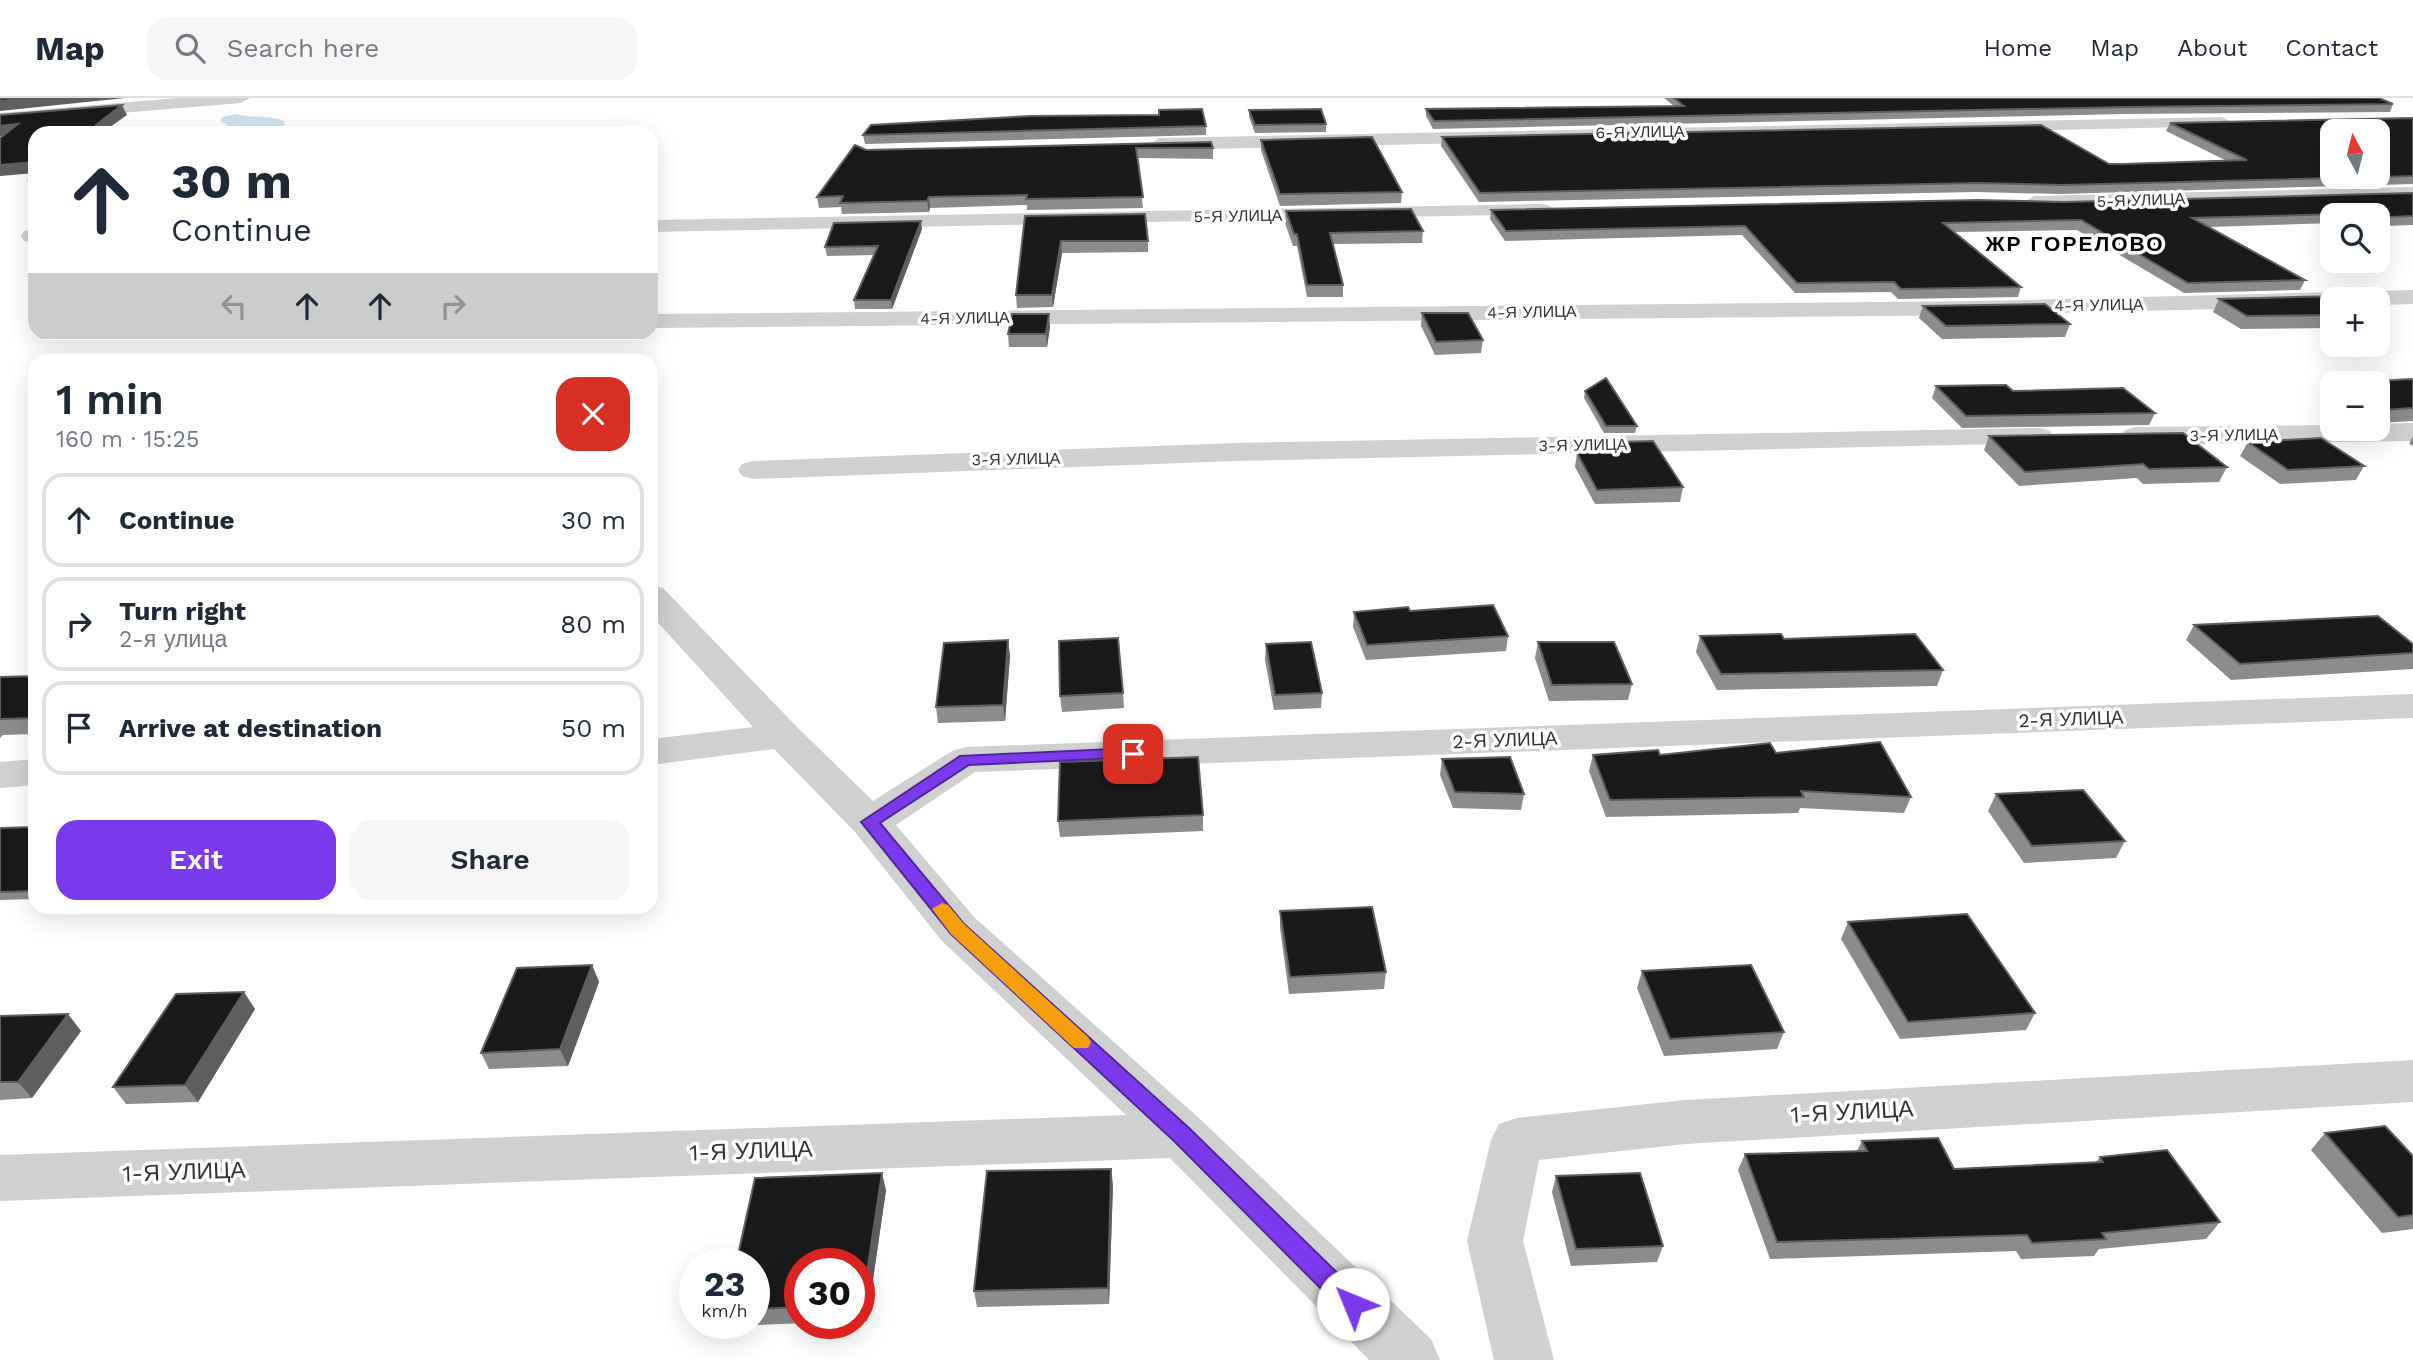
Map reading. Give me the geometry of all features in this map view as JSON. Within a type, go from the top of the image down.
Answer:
[{"type":"street","points":[[0,118],[241,98]]},
{"type":"street","name":"6-Я УЛИЦА","points":[[1143,145],[1721,130],[2246,122]]},
{"type":"street","name":"5-Я УЛИЦА","points":[[2012,202],[2413,193]]},
{"type":"street","name":"5-Я УЛИЦА","points":[[658,226],[1558,210]]},
{"type":"street","name":"4-Я УЛИЦА","points":[[658,321],[1982,308],[2413,297]]},
{"type":"street","name":"3-Я УЛИЦА","points":[[2110,436],[2413,432]]},
{"type":"street","name":"3-Я УЛИЦА","points":[[752,470],[931,461],[1640,443],[2068,437]]},
{"type":"street","points":[[658,602],[783,736],[870,822],[958,929],[1181,1135],[1410,1360]]},
{"type":"street","name":"2-Я УЛИЦА","points":[[870,822],[966,760],[2413,706]]},
{"type":"street","points":[[658,751],[783,736]]},
{"type":"street","points":[[0,775],[28,773]]},
{"type":"street","name":"1-Я УЛИЦА","points":[[1524,1360],[1495,1241],[1517,1140],[1685,1122],[2413,1081]]},
{"type":"street","name":"1-Я УЛИЦА","points":[[0,1178],[1181,1135]]},
{"type":"water","points":[[236,114],[272,118],[284,121],[284,126],[224,126],[228,125],[221,122],[222,117]]},
{"type":"building","points":[[0,98],[29,98],[0,101]]},
{"type":"building","points":[[1674,98],[2379,98],[2393,104],[1434,121],[1426,109],[1684,106]]},
{"type":"building","points":[[122,105],[96,126],[28,126],[28,163],[0,165],[0,138],[18,124],[0,126],[0,115]]},
{"type":"building","points":[[1202,109],[1206,126],[863,135],[871,125],[1030,116],[1159,115],[1159,110]]},
{"type":"building","points":[[1321,109],[1326,124],[1255,125],[1249,110]]},
{"type":"building","points":[[2413,118],[2413,176],[2390,177],[2390,119],[2364,119]]},
{"type":"building","points":[[2320,120],[2320,178],[2063,185],[1978,183],[1480,193],[1442,137],[2041,125],[2109,164],[2247,160],[2170,123]]},
{"type":"building","points":[[1372,137],[1402,192],[1280,194],[1261,140]]},
{"type":"building","points":[[1211,142],[1213,148],[1136,148],[1143,197],[1026,199],[1027,195],[929,197],[927,201],[840,203],[843,196],[817,197],[855,145],[866,150]]},
{"type":"building","points":[[2413,193],[2413,216],[2390,217],[2390,203],[2320,203],[2320,215],[2192,218],[2305,280],[2188,283],[2081,220],[1943,223],[2021,287],[1901,289],[1894,282],[1797,283],[1745,226],[1506,231],[1491,210],[1978,200],[2064,202]]},
{"type":"building","points":[[1411,209],[1423,231],[1330,233],[1343,285],[1307,285],[1297,234],[1294,234],[1286,211]]},
{"type":"building","points":[[1145,214],[1148,241],[1061,241],[1052,295],[1016,295],[1025,216]]},
{"type":"building","points":[[921,221],[891,300],[854,300],[878,246],[825,247],[834,223]]},
{"type":"building","points":[[2320,296],[2320,315],[2247,316],[2219,299]]},
{"type":"building","points":[[2045,304],[2070,324],[1946,326],[1923,306]]},
{"type":"building","points":[[1422,313],[1468,313],[1483,340],[1436,342]]},
{"type":"building","points":[[1012,314],[1049,314],[1046,334],[1008,334]]},
{"type":"building","points":[[1606,378],[1637,426],[1606,426],[1585,391]]},
{"type":"building","points":[[2413,379],[2413,408],[2390,410],[2390,380]]},
{"type":"building","points":[[2006,385],[2013,391],[2123,388],[2155,413],[1966,416],[1936,386]]},
{"type":"building","points":[[2183,433],[2227,467],[2149,469],[2143,464],[2025,472],[1989,436]]},
{"type":"building","points":[[2320,438],[2320,441],[2326,441],[2364,466],[2288,470],[2248,442]]},
{"type":"building","points":[[1653,441],[1683,487],[1597,490],[1577,453],[1626,452],[1621,442]]},
{"type":"building","points":[[1493,605],[1508,636],[1367,645],[1354,612],[1408,607],[1410,611]]},
{"type":"building","points":[[2378,616],[2413,644],[2413,653],[2240,664],[2194,625]]},
{"type":"building","points":[[1781,634],[1784,639],[1915,634],[1943,670],[1721,674],[1700,636]]},
{"type":"building","points":[[1118,638],[1123,693],[1060,696],[1059,641]]},
{"type":"building","points":[[1008,640],[1003,705],[936,707],[944,643]]},
{"type":"building","points":[[1311,642],[1322,693],[1275,695],[1266,644]]},
{"type":"building","points":[[1538,642],[1614,642],[1632,684],[1552,685]]},
{"type":"building","points":[[28,676],[28,718],[0,719],[0,677]]},
{"type":"building","points":[[1880,742],[1911,797],[1801,791],[1804,797],[1610,800],[1593,755],[1658,750],[1660,755],[1770,743],[1776,753]]},
{"type":"building","points":[[1198,757],[1203,815],[1058,821],[1060,762]]},
{"type":"building","points":[[1510,757],[1524,794],[1455,792],[1442,759]]},
{"type":"building","points":[[2083,790],[2125,841],[2032,846],[1996,794]]},
{"type":"building","points":[[28,827],[28,891],[0,892],[0,828]]},
{"type":"building","points":[[1372,907],[1386,972],[1290,977],[1280,911]]},
{"type":"building","points":[[1967,914],[2035,1013],[1908,1022],[1848,922]]},
{"type":"building","points":[[592,965],[560,1049],[481,1053],[517,968]]},
{"type":"building","points":[[1751,965],[1784,1032],[1670,1039],[1642,971]]},
{"type":"building","points":[[244,992],[185,1085],[113,1087],[176,994]]},
{"type":"building","points":[[68,1014],[18,1082],[0,1082],[0,1016]]},
{"type":"building","points":[[2385,1126],[2413,1156],[2413,1215],[2398,1217],[2325,1133]]},
{"type":"building","points":[[1938,1138],[1954,1169],[2103,1162],[2100,1157],[2167,1150],[2220,1222],[2102,1233],[2106,1239],[2032,1243],[2027,1235],[1777,1242],[1745,1154],[1867,1151],[1862,1141]]},
{"type":"building","points":[[1111,1169],[1108,1288],[974,1291],[987,1171]]},
{"type":"building","points":[[882,1173],[871,1248],[784,1248],[784,1308],[770,1308],[770,1248],[740,1248],[755,1178]]},
{"type":"building","points":[[1640,1173],[1663,1246],[1576,1249],[1556,1176]]},
{"type":"slow traffic","points":[[942,909],[958,929],[1081,1042]]},
{"type":"district","name":"ЖР ГОРЕЛОВО","points":[[2075,243]]},
{"type":"route","points":[[1133,754],[966,760],[870,822],[958,929],[1181,1135],[1353,1304]]}]
